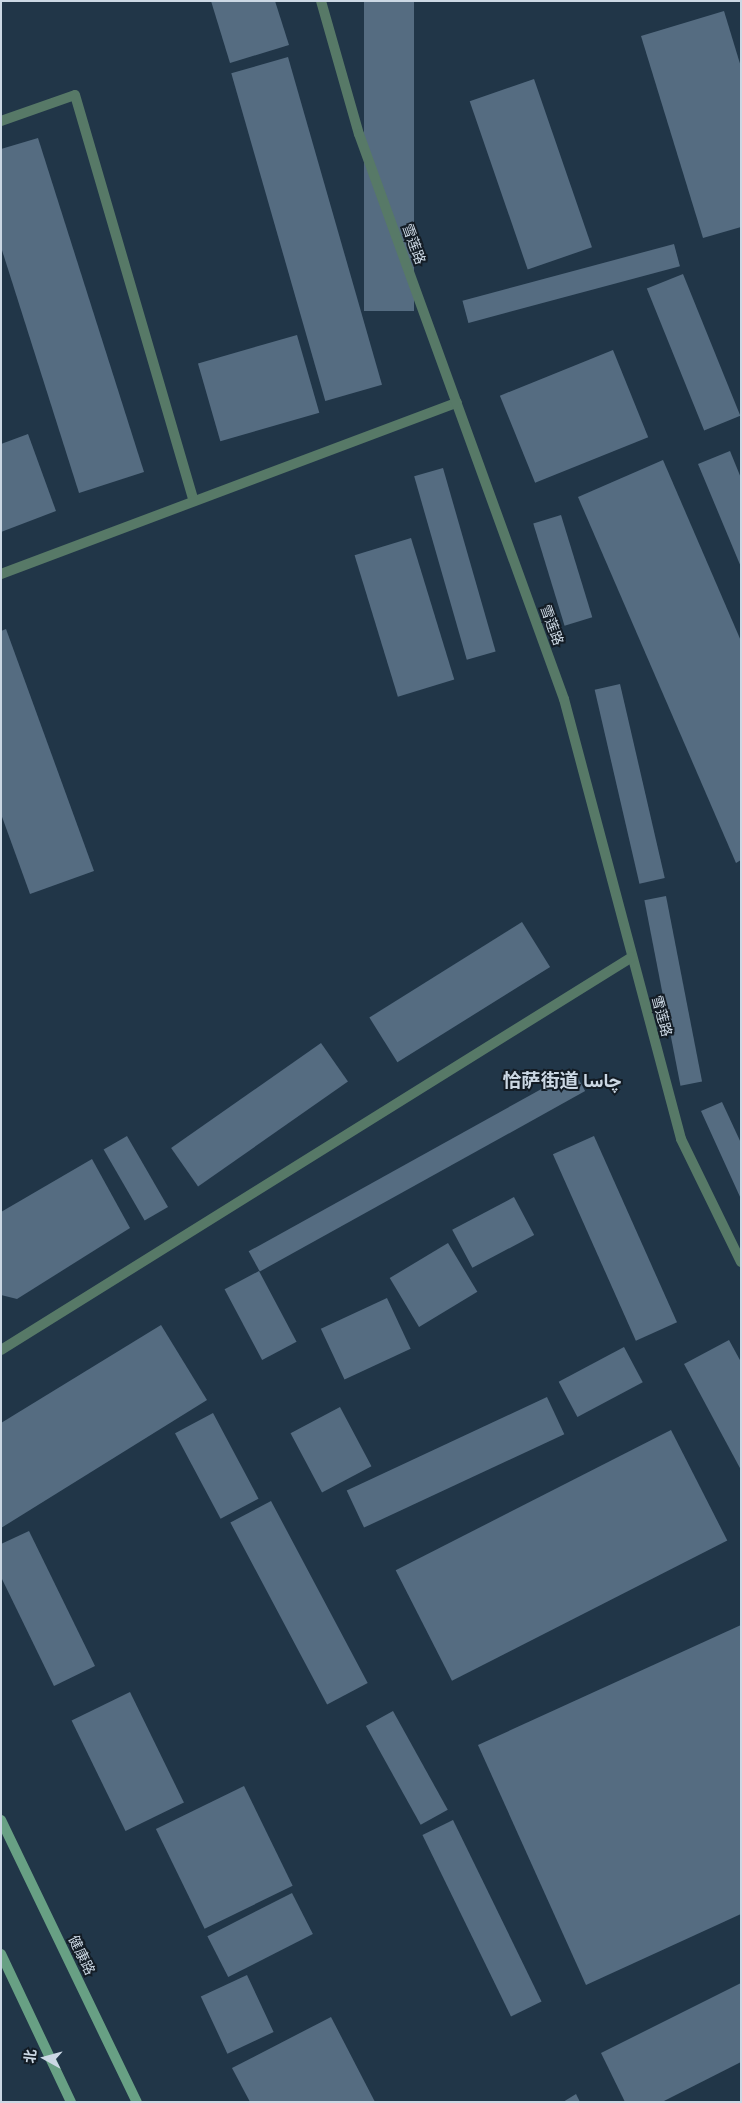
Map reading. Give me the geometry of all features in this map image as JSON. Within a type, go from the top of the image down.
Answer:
[{"type":"main road","name":"健康路","points":[[1,1820],[137,2102]]},
{"type":"main road","points":[[1,1954],[71,2102]]},
{"type":"street","name":"雪莲路","points":[[321,1],[359,134],[564,699],[681,1139],[741,1262]]},
{"type":"street","points":[[1,121],[75,94],[194,502]]},
{"type":"street","points":[[1,574],[457,403]]},
{"type":"street","points":[[1,1350],[632,957]]},
{"type":"building","points":[[211,1],[275,1],[289,45],[230,63]]},
{"type":"building","points":[[364,1],[414,1],[414,311],[364,311]]},
{"type":"building","points":[[724,11],[741,67],[741,227],[703,238],[641,36]]},
{"type":"building","points":[[288,57],[382,385],[325,401],[231,73]]},
{"type":"building","points":[[534,79],[592,247],[528,269],[470,101]]},
{"type":"building","points":[[38,138],[144,472],[79,493],[1,247],[1,149]]},
{"type":"building","points":[[674,244],[680,266],[468,323],[462,301]]},
{"type":"building","points":[[683,274],[740,416],[704,430],[647,289]]},
{"type":"building","points":[[297,335],[319,413],[220,441],[198,363]]},
{"type":"building","points":[[613,350],[648,437],[535,483],[500,396]]},
{"type":"building","points":[[28,434],[56,511],[1,532],[1,444]]},
{"type":"building","points":[[730,451],[741,478],[741,567],[698,464]]},
{"type":"building","points":[[663,460],[741,641],[741,860],[736,863],[578,497]]},
{"type":"building","points":[[443,468],[496,652],[467,660],[414,476]]},
{"type":"building","points":[[561,515],[592,617],[565,626],[533,523]]},
{"type":"building","points":[[411,538],[454,680],[398,697],[355,555]]},
{"type":"building","points":[[6,629],[94,871],[30,894],[1,814],[1,631]]},
{"type":"building","points":[[620,684],[665,878],[639,884],[595,690]]},
{"type":"building","points":[[666,896],[702,1082],[680,1086],[644,900]]},
{"type":"building","points":[[522,922],[550,967],[397,1062],[369,1017]]},
{"type":"building","points":[[321,1043],[348,1082],[198,1186],[171,1148]]},
{"type":"building","points":[[574,1071],[585,1091],[260,1271],[249,1251]]},
{"type":"building","points":[[722,1102],[741,1143],[741,1199],[701,1111]]},
{"type":"building","points":[[127,1136],[168,1207],[145,1221],[104,1150]]},
{"type":"building","points":[[594,1136],[677,1322],[636,1341],[553,1154]]},
{"type":"building","points":[[92,1159],[130,1228],[17,1299],[1,1295],[1,1212]]},
{"type":"building","points":[[514,1197],[534,1235],[472,1268],[452,1230]]},
{"type":"building","points":[[448,1243],[477,1292],[419,1327],[390,1278]]},
{"type":"building","points":[[259,1271],[297,1342],[262,1360],[225,1289]]},
{"type":"building","points":[[387,1298],[411,1349],[345,1380],[321,1329]]},
{"type":"building","points":[[161,1325],[207,1400],[1,1528],[1,1423]]},
{"type":"building","points":[[729,1340],[741,1362],[741,1470],[684,1364]]},
{"type":"building","points":[[624,1347],[643,1382],[577,1417],[559,1382]]},
{"type":"building","points":[[547,1397],[564,1434],[364,1528],[347,1490]]},
{"type":"building","points":[[340,1407],[371,1466],[322,1492],[291,1433]]},
{"type":"building","points":[[213,1413],[259,1499],[221,1519],[175,1433]]},
{"type":"building","points":[[671,1430],[727,1540],[452,1681],[396,1570]]},
{"type":"building","points":[[271,1501],[368,1683],[327,1704],[230,1523]]},
{"type":"building","points":[[29,1531],[95,1666],[54,1686],[1,1577],[1,1544]]},
{"type":"building","points":[[741,1625],[741,1914],[586,1985],[478,1745]]},
{"type":"building","points":[[130,1692],[184,1803],[125,1831],[72,1720]]},
{"type":"building","points":[[393,1711],[448,1810],[421,1825],[366,1726]]},
{"type":"building","points":[[244,1786],[293,1886],[205,1929],[156,1829]]},
{"type":"building","points":[[453,1820],[542,2002],[511,2016],[422,1835]]},
{"type":"building","points":[[292,1893],[313,1934],[228,1977],[207,1936]]},
{"type":"building","points":[[247,1975],[274,2032],[227,2054],[201,1997]]},
{"type":"building","points":[[741,1983],[741,2062],[662,2102],[625,2102],[601,2053]]},
{"type":"building","points":[[331,2017],[375,2102],[250,2102],[232,2068]]},
{"type":"building","points":[[576,2094],[580,2102],[563,2102]]},
{"type":"district","name":"恰萨街道 چاسا","points":[[562,1081]]}]
